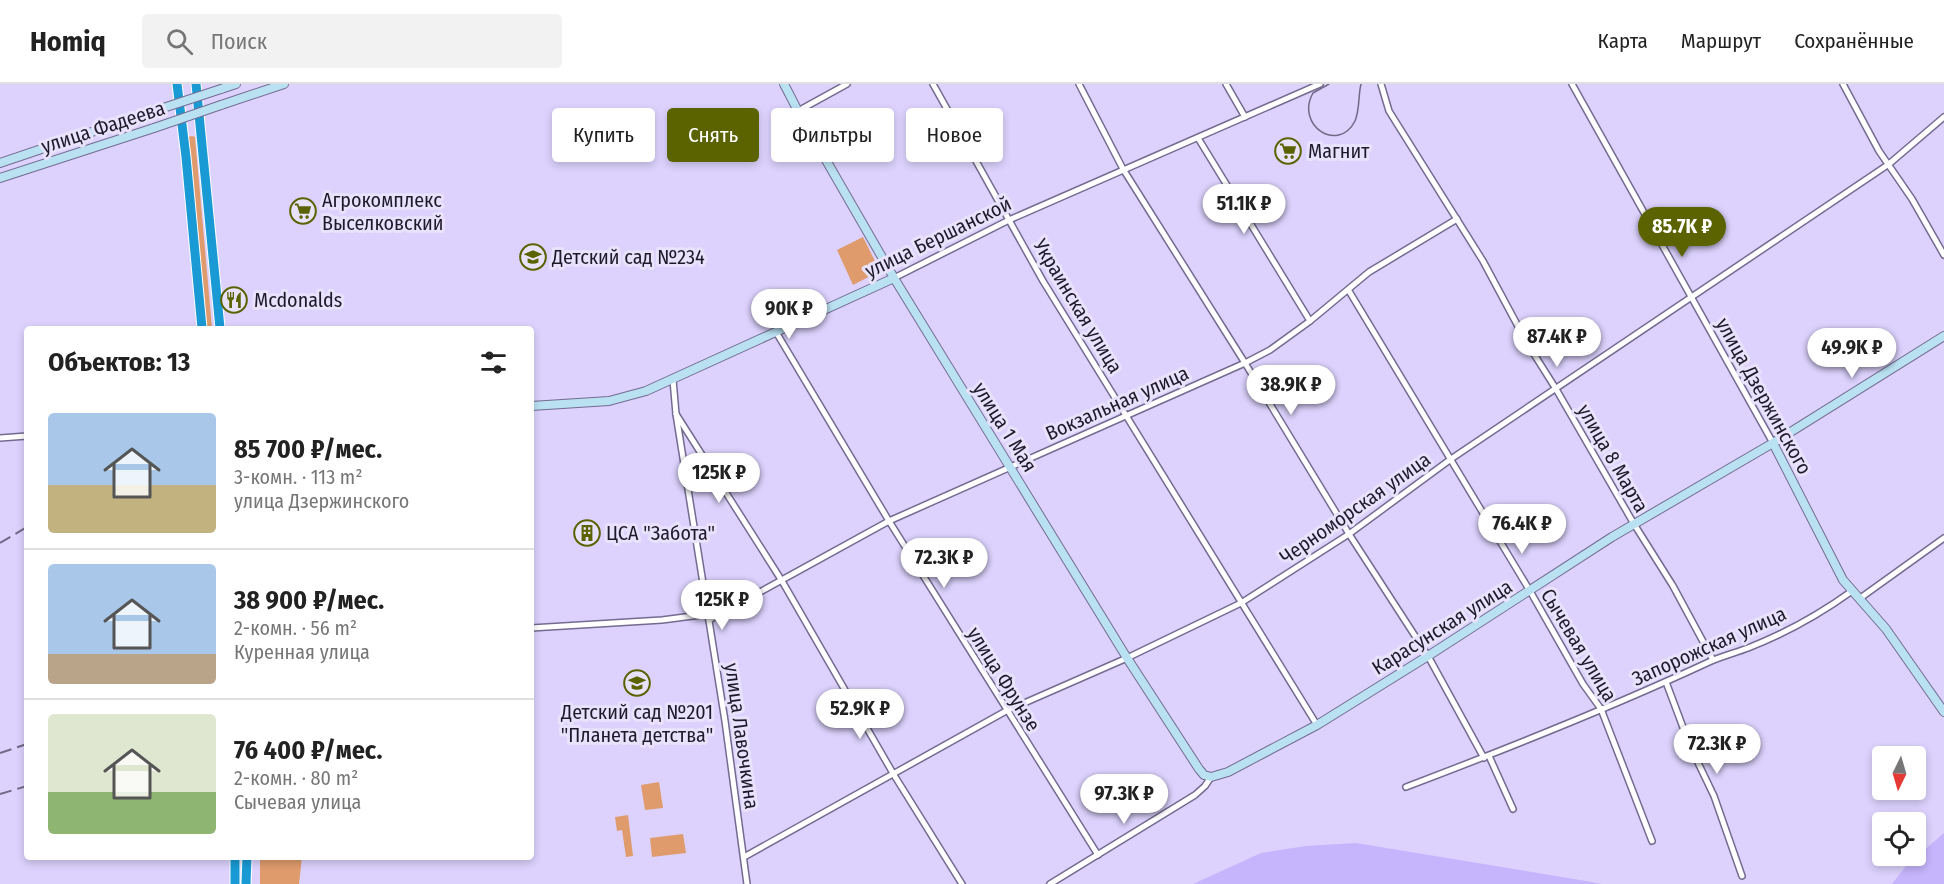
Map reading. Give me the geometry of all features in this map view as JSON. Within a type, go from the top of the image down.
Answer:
[{"type":"highway","points":[[177,84],[202,326]]},
{"type":"highway","points":[[196,84],[220,326]]},
{"type":"highway","points":[[235,860],[236,884]]},
{"type":"highway","points":[[246,880],[247,860]]},
{"type":"street","name":"улица Фадеева","points":[[0,163],[236,84]]},
{"type":"street","name":"улица Фадеева","points":[[0,178],[284,84]]},
{"type":"street","name":"улица 1 Мая","points":[[784,84],[796,108]]},
{"type":"street","points":[[803,108],[847,84]]},
{"type":"street","name":"Украинская улица","points":[[933,84],[1043,280],[1317,725]]},
{"type":"street","points":[[1079,84],[1123,169],[1245,363],[1348,534],[1428,656],[1487,757],[1513,809]]},
{"type":"street","points":[[1226,84],[1245,117]]},
{"type":"street","name":"улица Бершанской","points":[[534,406],[609,401],[646,391],[673,380],[894,278],[1009,220],[1320,84]]},
{"type":"street","name":"улица 8 Марта","points":[[1381,84],[1389,111],[1483,261],[1527,343],[1673,586],[1713,660]]},
{"type":"street","name":"улица Дзержинского","points":[[1572,84],[1773,442],[1836,567],[1852,591],[1886,629],[1944,712]]},
{"type":"street","points":[[1843,84],[1879,151],[1912,199],[1944,255]]},
{"type":"street","name":"Черноморская улица","points":[[744,857],[1006,711],[1127,658],[1241,603],[1348,534],[1451,459],[1888,164],[1944,117]]},
{"type":"street","points":[[112,125],[118,132],[117,140]]},
{"type":"street","points":[[1198,138],[1310,321]]},
{"type":"street","name":"улица 1 Мая","points":[[827,162],[894,278],[1127,658],[1199,769],[1204,775],[1211,777]]},
{"type":"street","name":"Вокзальная улица","points":[[708,617],[782,582],[889,521],[1270,350],[1349,291],[1369,272],[1457,219]]},
{"type":"street","name":"Сычевая улица","points":[[1349,291],[1530,591],[1583,684],[1601,709],[1652,841]]},
{"type":"street","name":"улица Фрунзе","points":[[776,332],[889,521],[1098,855]]},
{"type":"street","name":"Карасунская улица","points":[[1050,884],[1195,795],[1206,786],[1211,777],[1228,772],[1317,725],[1634,524],[1773,442],[1944,336]]},
{"type":"street","name":"улица Лавочкина","points":[[673,380],[676,414],[747,884]]},
{"type":"street","points":[[676,414],[782,582],[894,775],[962,884]]},
{"type":"street","points":[[0,438],[24,436]]},
{"type":"street","points":[[1859,599],[1944,538]]},
{"type":"street","name":"Запорожская улица","points":[[1406,787],[1487,757],[1713,660],[1750,647],[1823,611],[1852,591]]},
{"type":"street","points":[[534,628],[708,617]]},
{"type":"street","points":[[1666,682],[1690,746],[1714,796],[1742,876]]},
{"type":"shaded area","points":[[188,137],[195,137],[212,326],[206,326]]},
{"type":"shaded area","points":[[863,237],[880,271],[853,285],[837,250]]},
{"type":"shaded area","points":[[659,782],[663,808],[645,810],[641,785]]},
{"type":"shaded area","points":[[628,815],[633,856],[626,857],[622,830],[617,831],[615,817]]},
{"type":"shaded area","points":[[1944,833],[1944,884],[1892,884],[1906,866],[1926,866],[1926,849]]},
{"type":"shaded area","points":[[683,834],[686,853],[652,857],[650,838]]},
{"type":"shaded area","points":[[1356,843],[1601,884],[1193,884],[1261,853],[1306,846]]},
{"type":"shaded area","points":[[260,860],[302,860],[299,884],[260,884]]},
{"type":"tram line","points":[[1329,84],[1313,93],[1309,105],[1314,125],[1329,135],[1339,135],[1348,131],[1355,121],[1361,84]]},
{"type":"railway","points":[[0,543],[24,529]]},
{"type":"railway","points":[[0,753],[24,745]]},
{"type":"railway","points":[[0,794],[24,787]]},
{"type":"place","name":"Магнит","points":[[1288,151]]},
{"type":"place","name":"Агрокомплекс Выселковский","points":[[303,211]]},
{"type":"place","name":"Детский сад №234","points":[[533,257]]},
{"type":"place","name":"Mcdonalds","points":[[234,300]]},
{"type":"place","name":"ЦСА \"Забота\"","points":[[587,533]]},
{"type":"place","name":"Детский сад №201 \"Планета детства\"","points":[[637,683]]}]
